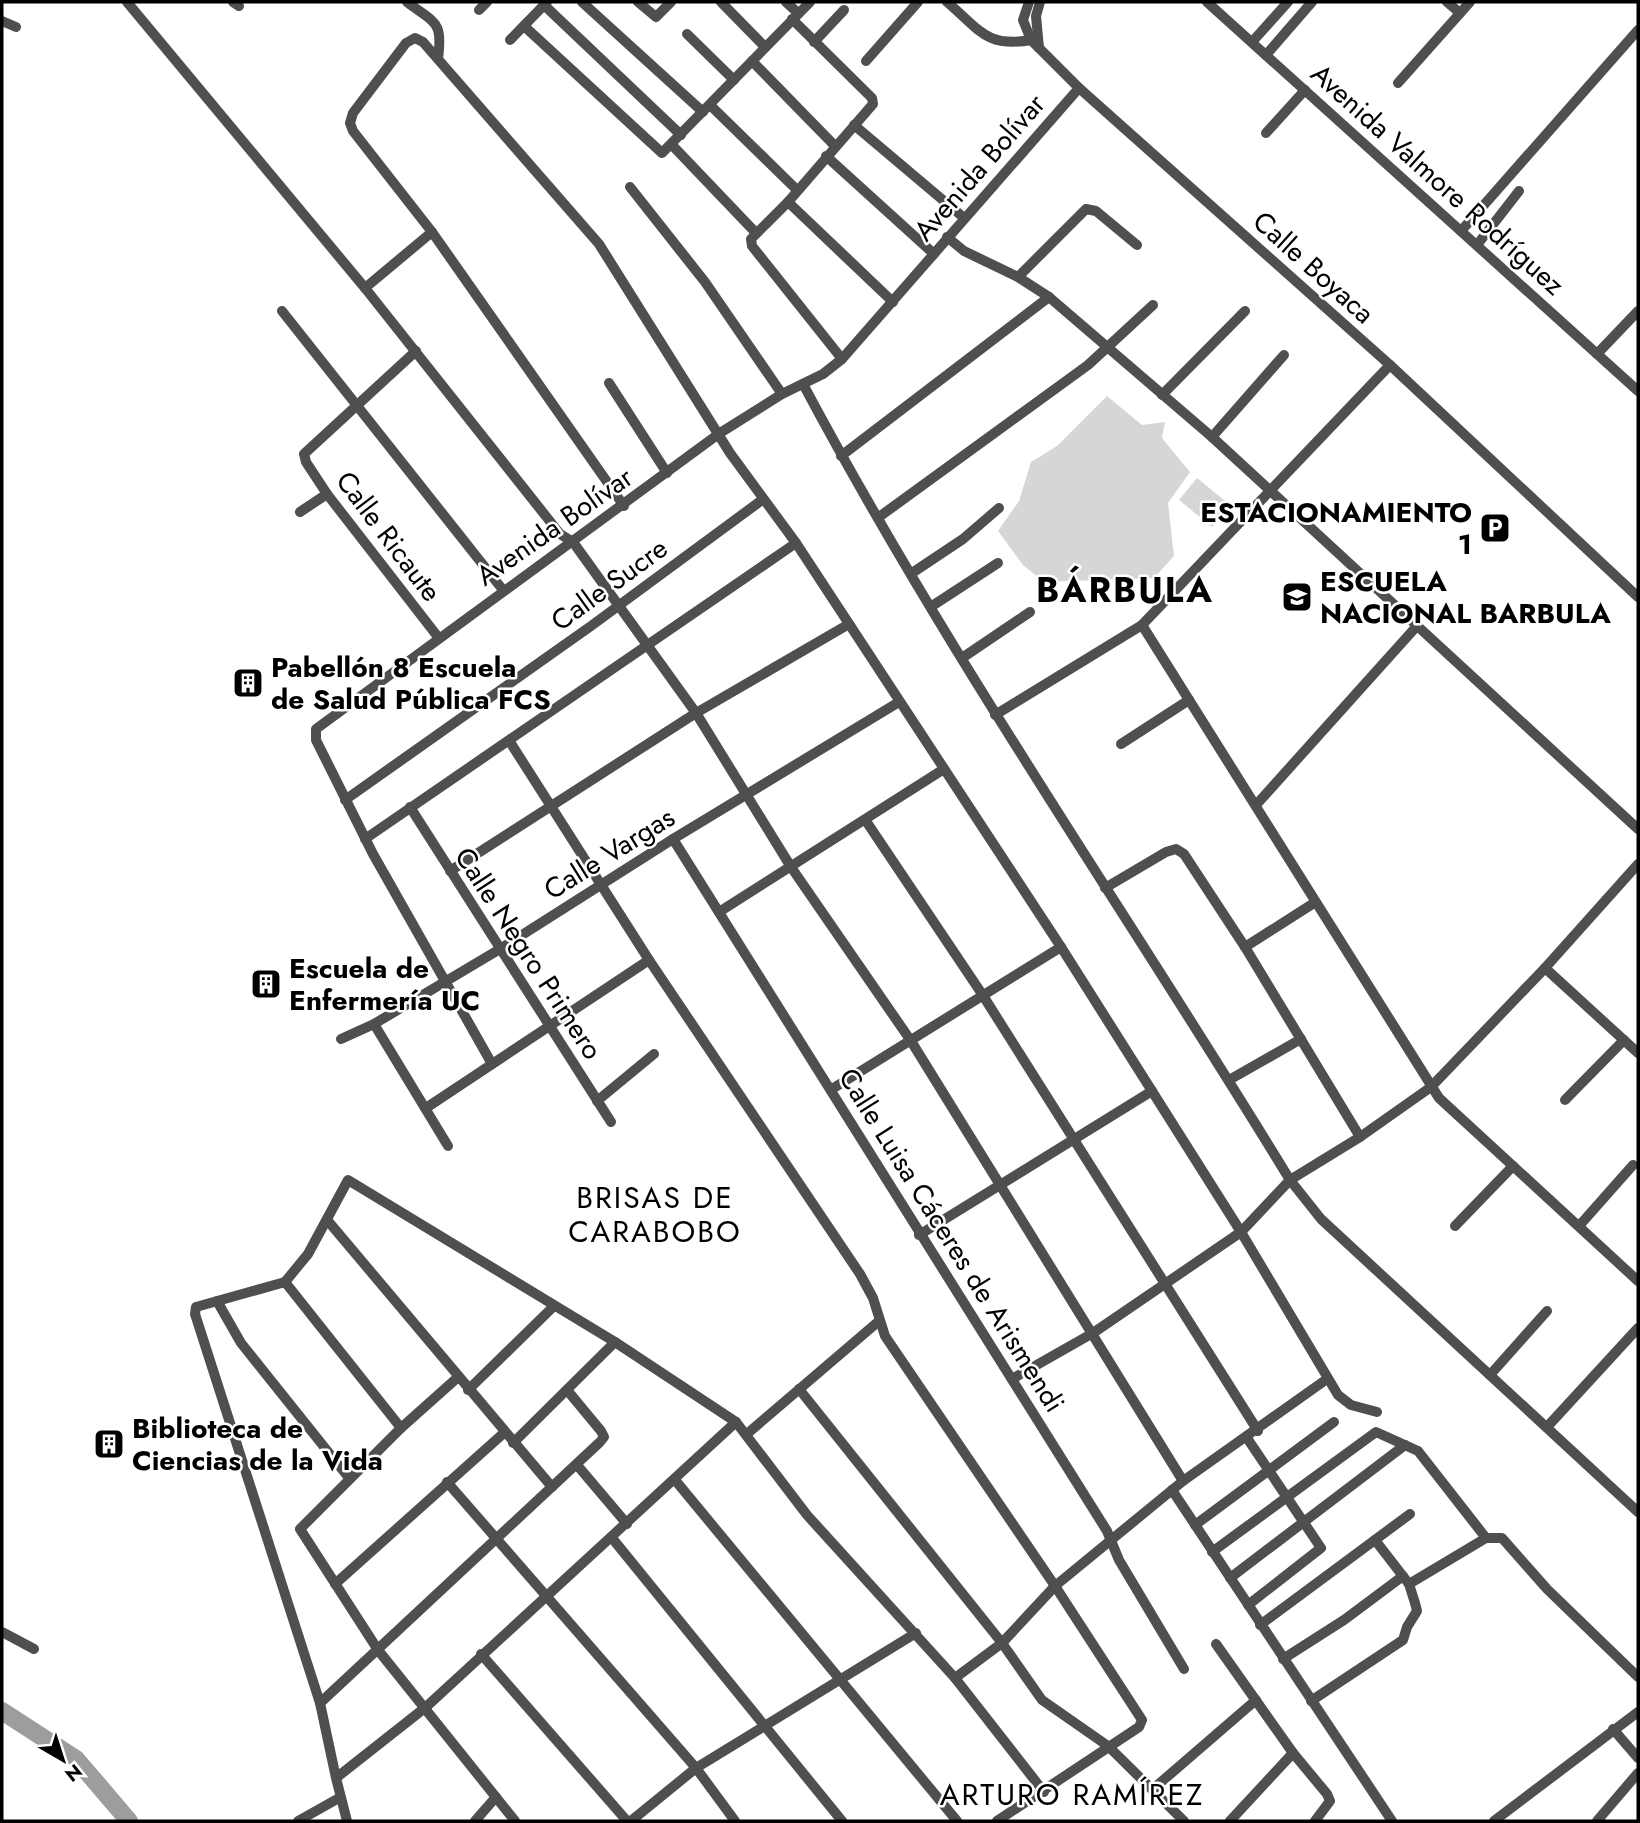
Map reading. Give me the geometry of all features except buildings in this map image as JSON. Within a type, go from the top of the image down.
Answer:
[{"type":"street","points":[[127,2],[365,288],[560,534],[573,542],[619,604],[696,713],[791,867],[911,1041],[1183,1481]]},
{"type":"street","points":[[407,2],[439,27],[438,59]]},
{"type":"street","points":[[582,2],[797,190]]},
{"type":"street","points":[[638,2],[656,17],[671,2]]},
{"type":"street","points":[[721,2],[765,47]]},
{"type":"street","points":[[786,2],[814,42],[874,100],[788,202],[751,239],[752,246],[842,359]]},
{"type":"street","points":[[524,26],[662,153],[810,2]]},
{"type":"street","points":[[866,61],[918,2]]},
{"type":"street","points":[[947,2],[989,38],[999,43],[1035,44]]},
{"type":"street","points":[[1029,2],[1023,20],[1035,44]]},
{"type":"street","points":[[1035,44],[1036,16],[1040,2]]},
{"type":"street","name":"Avenida Valmore Rodríguez","points":[[1207,2],[1638,391]]},
{"type":"street","points":[[1252,42],[1288,2]]},
{"type":"street","points":[[1266,55],[1312,2]]},
{"type":"street","points":[[1447,2],[1460,13]]},
{"type":"street","points":[[1398,83],[1470,2]]},
{"type":"street","points":[[510,40],[546,3],[681,135]]},
{"type":"street","points":[[814,42],[844,10]]},
{"type":"street","points":[[2,21],[16,27]]},
{"type":"street","points":[[1461,231],[1638,30]]},
{"type":"street","points":[[687,34],[734,80]]},
{"type":"street","points":[[624,506],[432,232],[353,131],[350,122],[353,113],[406,43],[415,38],[423,42],[599,244],[762,500],[796,542],[1061,947],[1241,1232],[1327,1379],[1338,1395],[1351,1405],[1377,1412]]},
{"type":"street","name":"Calle Boyaca","points":[[1035,44],[1079,88],[1390,365],[1638,597]]},
{"type":"street","points":[[752,61],[835,146]]},
{"type":"street","name":"Avenida Bolívar","points":[[492,1064],[365,839],[316,740],[316,729],[438,637],[624,506],[720,433],[782,394],[823,374],[842,359],[963,217],[1079,88]]},
{"type":"street","points":[[1266,133],[1305,90]]},
{"type":"street","points":[[854,125],[963,217]]},
{"type":"street","points":[[672,145],[756,233]]},
{"type":"street","points":[[826,156],[934,254]]},
{"type":"street","points":[[630,187],[705,282],[782,394]]},
{"type":"street","points":[[1477,245],[1519,191]]},
{"type":"street","points":[[788,202],[893,302]]},
{"type":"street","points":[[1018,277],[1086,209],[1096,211],[1137,245]]},
{"type":"street","points":[[365,288],[432,232]]},
{"type":"street","points":[[947,237],[971,255],[1018,277],[1049,297],[1212,437],[1638,829]]},
{"type":"street","points":[[841,456],[1049,297]]},
{"type":"street","points":[[880,517],[1108,349],[1153,305]]},
{"type":"street","points":[[1162,395],[1245,311]]},
{"type":"street","points":[[282,312],[503,590]]},
{"type":"street","points":[[1597,354],[1638,312]]},
{"type":"street","points":[[357,405],[416,351]]},
{"type":"street","points":[[1212,437],[1284,355]]},
{"type":"street","points":[[995,715],[1142,625],[1390,365]]},
{"type":"street","points":[[609,383],[667,473]]},
{"type":"street","points":[[803,384],[841,456],[880,517],[995,715],[1290,1180],[1321,1219],[1638,1512]]},
{"type":"street","name":"Calle Ricaute","points":[[357,405],[307,448],[306,462],[327,494],[438,637]]},
{"type":"street","points":[[300,512],[327,494]]},
{"type":"street","name":"Calle Sucre","points":[[345,800],[762,500]]},
{"type":"street","points":[[912,573],[963,539],[999,508]]},
{"type":"street","points":[[365,839],[510,742],[796,542]]},
{"type":"street","points":[[932,607],[998,563]]},
{"type":"street","points":[[962,658],[1030,612]]},
{"type":"street","points":[[450,871],[552,808],[696,713],[849,624]]},
{"type":"street","points":[[1142,625],[1431,1087],[1638,1281]]},
{"type":"street","points":[[1256,805],[1416,627]]},
{"type":"street","points":[[1121,744],[1189,700]]},
{"type":"street","name":"Calle Vargas","points":[[341,1039],[374,1024],[500,949],[673,839],[899,702]]},
{"type":"street","points":[[510,742],[649,960],[860,1274],[873,1298],[885,1336],[1055,1586],[1142,1720],[1139,1727],[997,1821]]},
{"type":"street","points":[[719,912],[944,769]]},
{"type":"street","name":"Calle Negro Primero","points":[[410,807],[611,1122]]},
{"type":"street","points":[[866,821],[982,994],[1258,1431]]},
{"type":"street","name":"Calle Luisa Cáceres de Arismendi","points":[[673,839],[832,1089],[919,1235],[1012,1379],[1111,1541],[1184,1669]]},
{"type":"street","points":[[1105,888],[1176,849],[1184,854],[1245,947],[1360,1137]]},
{"type":"street","points":[[1012,1379],[1093,1333],[1241,1232],[1290,1180],[1360,1137],[1431,1087],[1545,968],[1638,864]]},
{"type":"street","points":[[1245,947],[1314,903]]},
{"type":"street","points":[[832,1089],[1061,947]]},
{"type":"street","points":[[426,1108],[548,1024],[649,960]]},
{"type":"street","points":[[1545,968],[1638,1053]]},
{"type":"street","points":[[374,1024],[448,1146]]},
{"type":"street","points":[[1229,1080],[1301,1040]]},
{"type":"street","points":[[1565,1100],[1624,1040]]},
{"type":"street","points":[[597,1101],[654,1054]]},
{"type":"street","points":[[919,1235],[1152,1091]]},
{"type":"street","points":[[1578,1226],[1633,1165]]},
{"type":"street","points":[[1455,1226],[1513,1166]]},
{"type":"street","points":[[347,1821],[339,1798],[320,1703],[195,1314],[196,1307],[285,1282],[309,1254],[348,1180],[615,1342],[736,1422],[748,1433],[807,1515],[955,1678],[1044,1792]]},
{"type":"street","points":[[328,1221],[457,1378],[552,1487]]},
{"type":"street","points":[[285,1282],[401,1428]]},
{"type":"street","points":[[217,1301],[241,1343],[349,1478]]},
{"type":"street","points":[[468,1390],[554,1306]]},
{"type":"street","points":[[1490,1375],[1547,1311]]},
{"type":"street","points":[[748,1433],[879,1321]]},
{"type":"street","points":[[1547,1427],[1638,1328]]},
{"type":"street","points":[[513,1443],[615,1342]]},
{"type":"street","points":[[457,1378],[349,1478],[300,1529],[378,1650],[515,1821]]},
{"type":"street","points":[[955,1678],[1002,1643],[1055,1586],[1183,1481],[1258,1431],[1327,1379]]},
{"type":"street","points":[[799,1389],[1002,1643],[1042,1700],[1108,1746],[1184,1821]]},
{"type":"street","points":[[320,1703],[604,1437],[567,1390]]},
{"type":"street","points":[[336,1778],[426,1707],[736,1422]]},
{"type":"street","points":[[1195,1525],[1334,1422]]},
{"type":"street","points":[[335,1584],[505,1432]]},
{"type":"street","points":[[1212,1552],[1287,1499],[1371,1434],[1381,1433],[1418,1451],[1486,1538]]},
{"type":"street","points":[[1247,1438],[1319,1542],[1319,1551],[1248,1605]]},
{"type":"street","points":[[1230,1578],[1405,1445]]},
{"type":"street","points":[[577,1465],[627,1524]]},
{"type":"street","points":[[675,1480],[957,1821]]},
{"type":"street","points":[[447,1482],[696,1768],[735,1821]]},
{"type":"street","points":[[1172,1490],[1392,1821]]},
{"type":"street","points":[[1260,1625],[1410,1514]]},
{"type":"street","points":[[612,1538],[842,1821]]},
{"type":"street","points":[[1283,1659],[1406,1580],[1486,1538],[1502,1538],[1546,1589],[1638,1677]]},
{"type":"street","points":[[1311,1701],[1403,1640],[1417,1611],[1406,1580],[1376,1540]]},
{"type":"street","points":[[2,1632],[34,1649]]},
{"type":"street","points":[[481,1654],[629,1821],[696,1768],[916,1633]]},
{"type":"street","points":[[1216,1644],[1330,1801],[1315,1821]]},
{"type":"street","points":[[1153,1789],[1256,1700]]},
{"type":"street","points":[[1500,1820],[1638,1712]]},
{"type":"street","points":[[1613,1730],[1638,1758]]},
{"type":"street","points":[[1230,1821],[1293,1753]]},
{"type":"street","points":[[1597,1821],[1638,1773]]},
{"type":"street","points":[[475,1821],[496,1797]]},
{"type":"street","points":[[298,1821],[339,1798]]},
{"type":"shaded area","points":[[1107,396],[1142,425],[1165,422],[1162,438],[1190,472],[1168,503],[1174,556],[1154,578],[1044,582],[1023,565],[998,531],[1019,501],[1031,462],[1057,446]]},
{"type":"shaded area","points":[[1197,478],[1230,505],[1212,527],[1179,500]]},
{"type":"waterway","points":[[2,1711],[76,1759],[129,1821]]},
{"type":"place","name":"ESTACIONAMIENTO 1","points":[[1495,528]]},
{"type":"place","name":"ESCUELA NACIONAL BARBULA","points":[[1297,597]]},
{"type":"place","name":"Pabellón 8 Escuela de Salud Pública FCS","points":[[248,683]]},
{"type":"place","name":"Escuela de Enfermería UC","points":[[266,984]]},
{"type":"place","name":"Biblioteca de Ciencias de la Vida","points":[[109,1444]]},
{"type":"district","name":"BÁRBULA","points":[[1125,590]]},
{"type":"district","name":"BRISAS DE CARABOBO","points":[[655,1215]]},
{"type":"district","name":"ARTURO RAMÍREZ","points":[[1072,1795]]}]
